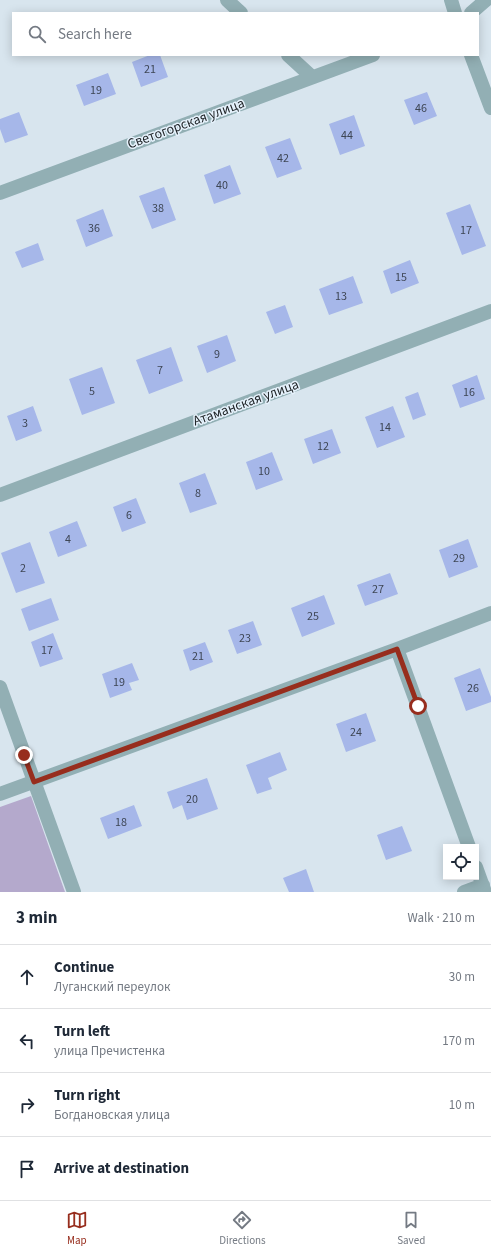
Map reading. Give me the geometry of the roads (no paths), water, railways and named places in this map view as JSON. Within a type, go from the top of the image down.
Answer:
[{"type":"street","points":[[227,0],[240,12]]},
{"type":"street","points":[[451,0],[455,12]]},
{"type":"street","points":[[472,12],[486,0]]},
{"type":"street","points":[[289,56],[312,77]]},
{"type":"street","name":"Светогорская улица","points":[[0,193],[370,56]]},
{"type":"street","points":[[471,56],[491,108]]},
{"type":"street","name":"Атаманская улица","points":[[0,494],[491,311]]},
{"type":"street","points":[[0,794],[397,649],[491,613]]},
{"type":"street","points":[[397,649],[468,844]]},
{"type":"street","points":[[0,687],[74,892]]},
{"type":"street","points":[[464,892],[484,888],[479,875]]}]
